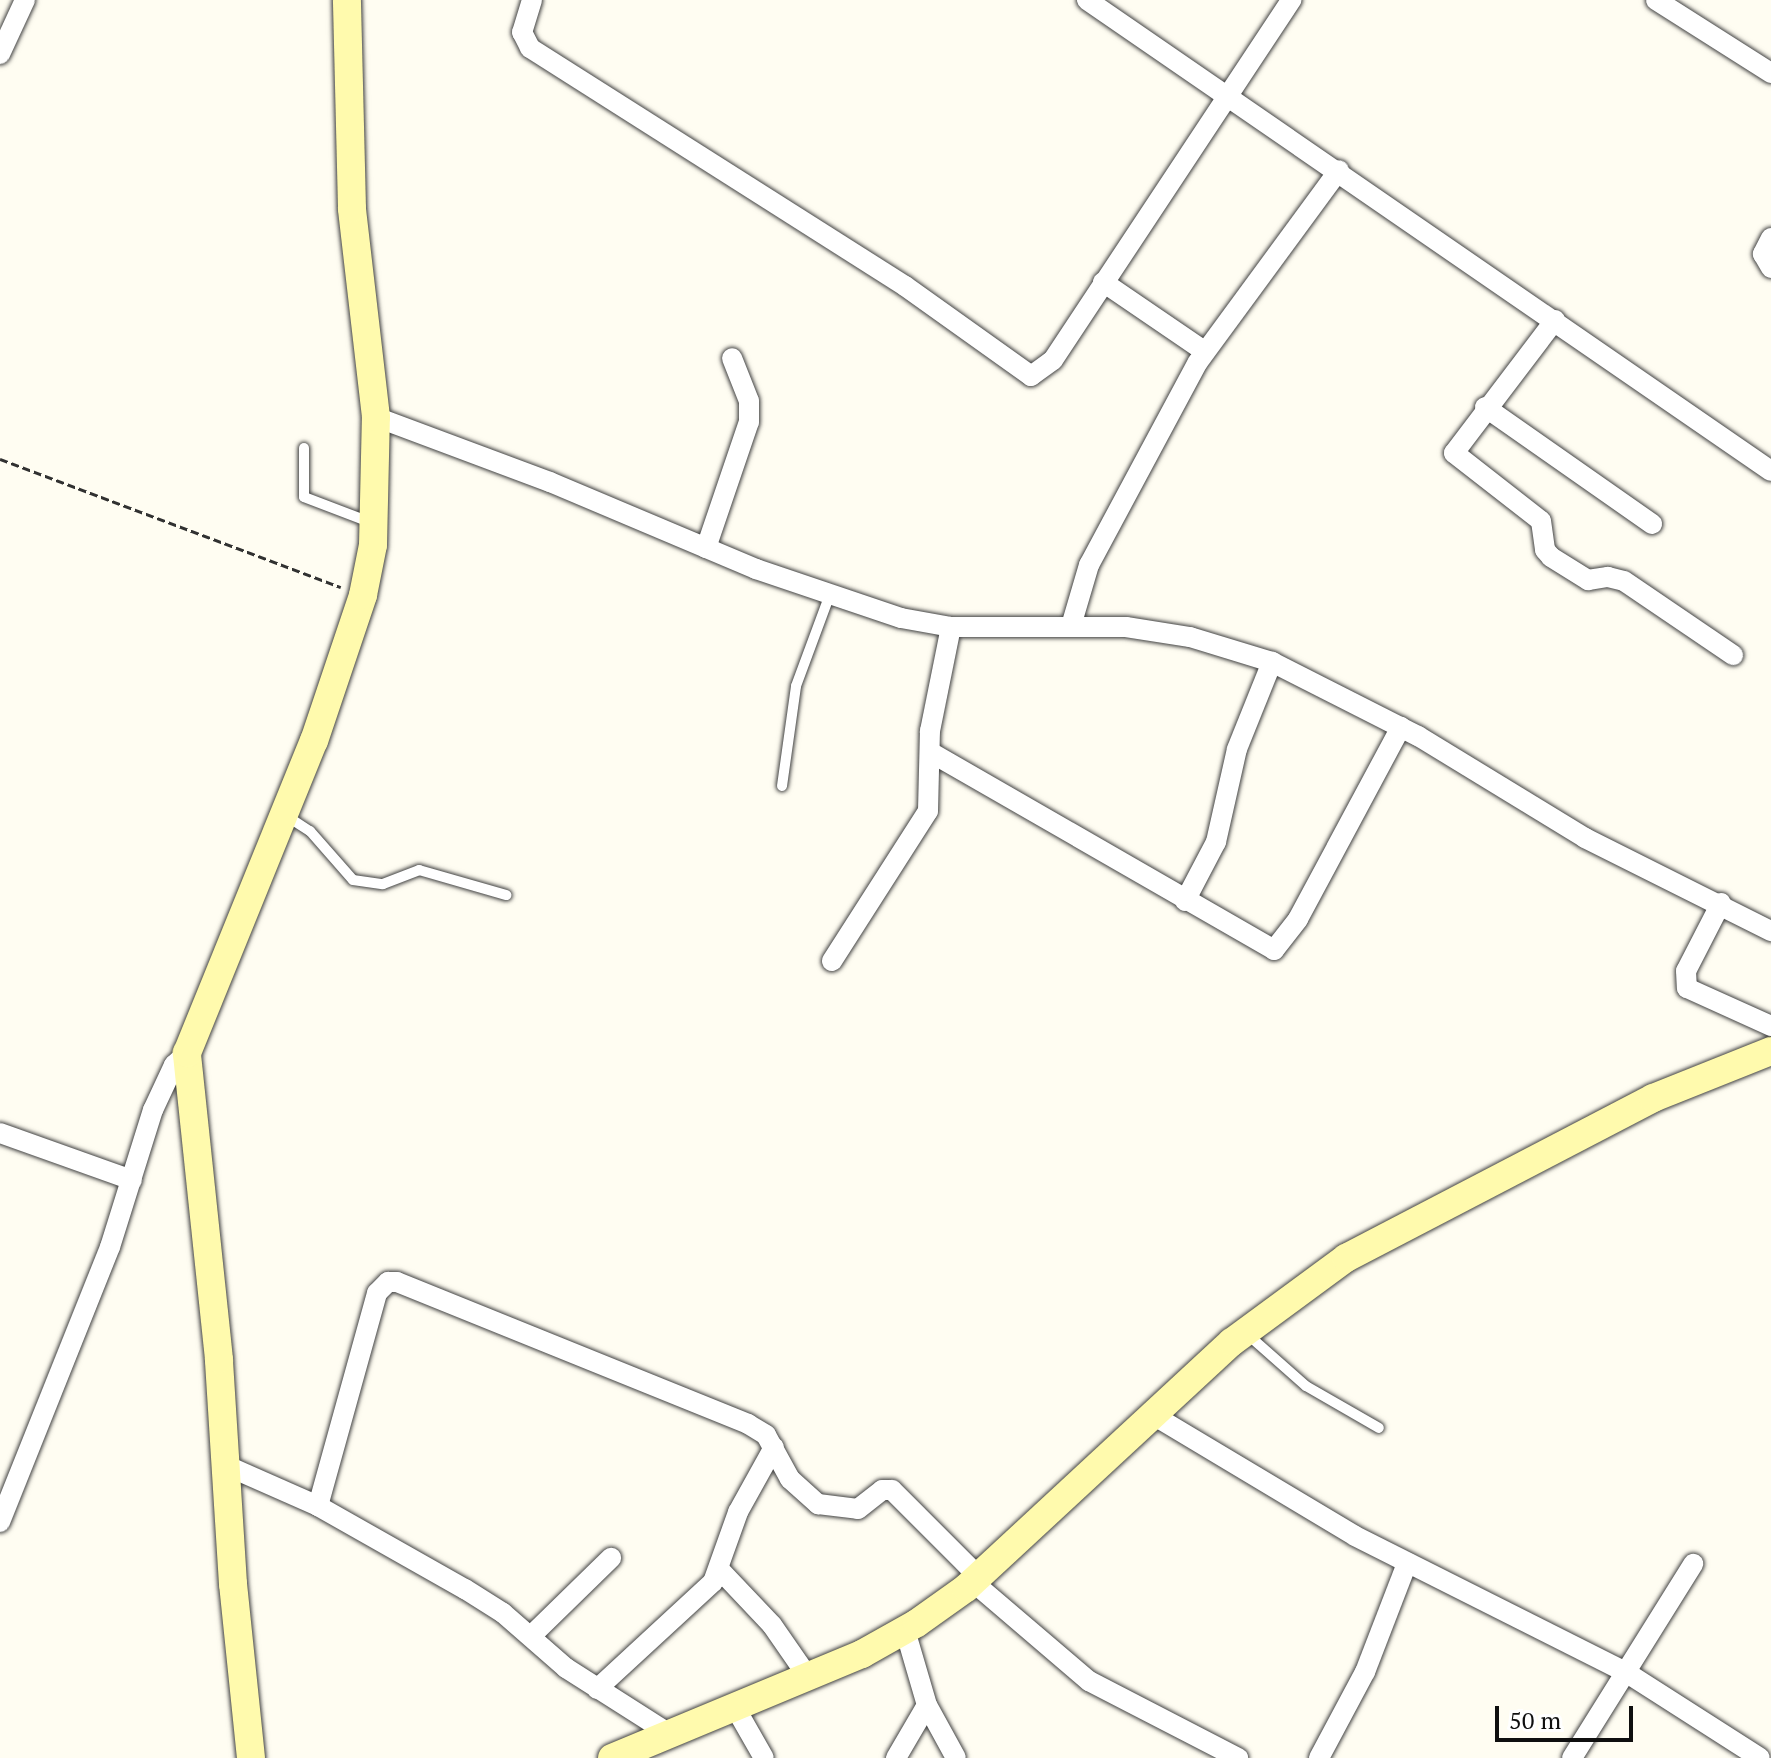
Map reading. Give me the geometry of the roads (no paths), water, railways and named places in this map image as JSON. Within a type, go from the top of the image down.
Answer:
[{"type":"street","points":[[0,54],[25,0]]},
{"type":"street","points":[[0,1522],[110,1247],[165,1082],[188,1047],[283,815],[363,595],[374,524],[376,417],[352,208],[347,0]]},
{"type":"street","points":[[532,0],[522,32],[530,48],[905,286],[1019,372],[1031,376],[1045,370],[1291,0]]},
{"type":"street","points":[[1087,0],[1339,170],[1771,471]]},
{"type":"street","points":[[1656,0],[1771,73]]},
{"type":"street","points":[[1071,626],[1103,536],[1204,351],[1339,170]]},
{"type":"street","points":[[1771,238],[1763,254],[1771,268]]},
{"type":"street","points":[[1103,282],[1204,351]]},
{"type":"street","points":[[1555,320],[1485,407],[1454,453],[1541,521],[1545,550],[1551,557],[1588,580],[1608,577],[1624,581],[1733,655]]},
{"type":"street","points":[[706,548],[749,422],[749,401],[732,358]]},
{"type":"street","points":[[1485,407],[1652,524]]},
{"type":"street","points":[[376,417],[550,482],[829,597],[951,627],[1071,626],[1190,637],[1272,662],[1401,727],[1572,831],[1721,903],[1771,931]]},
{"type":"street","points":[[832,961],[928,811],[935,693],[951,627]]},
{"type":"street","points":[[1185,901],[1216,842],[1237,749],[1272,662]]},
{"type":"street","points":[[930,752],[1262,947],[1279,949],[1401,727]]},
{"type":"street","points":[[1721,903],[1686,971],[1687,988],[1771,1026]]},
{"type":"street","points":[[188,1047],[251,1758]]},
{"type":"street","points":[[612,1758],[736,1709],[905,1630],[975,1579],[1244,1332],[1356,1252],[1653,1098],[1771,1051]]},
{"type":"street","points":[[0,1133],[132,1180]]},
{"type":"street","points":[[318,1506],[377,1293],[388,1282],[748,1424],[774,1447],[790,1479],[818,1504],[858,1509],[882,1490],[892,1490],[975,1579],[1089,1681],[1238,1758]]},
{"type":"street","points":[[1153,1415],[1286,1498],[1407,1563],[1624,1671],[1760,1758]]},
{"type":"street","points":[[597,1689],[702,1594],[719,1569],[738,1512],[774,1447]]},
{"type":"street","points":[[225,1465],[318,1506],[465,1589],[597,1689],[671,1735]]},
{"type":"street","points":[[531,1636],[611,1558]]},
{"type":"street","points":[[1319,1758],[1365,1672],[1407,1563]]},
{"type":"street","points":[[1572,1758],[1693,1564]]},
{"type":"street","points":[[719,1569],[772,1625],[808,1677]]},
{"type":"street","points":[[905,1630],[927,1705],[956,1758]]},
{"type":"street","points":[[896,1758],[927,1705]]},
{"type":"street","points":[[736,1709],[764,1758]]},
{"type":"lane","points":[[304,448],[304,497],[374,524]]},
{"type":"lane","points":[[782,786],[796,686],[829,597]]},
{"type":"lane","points":[[283,815],[310,831],[353,880],[383,884],[419,870],[506,895]]},
{"type":"lane","points":[[1244,1332],[1306,1386],[1379,1428]]}]
